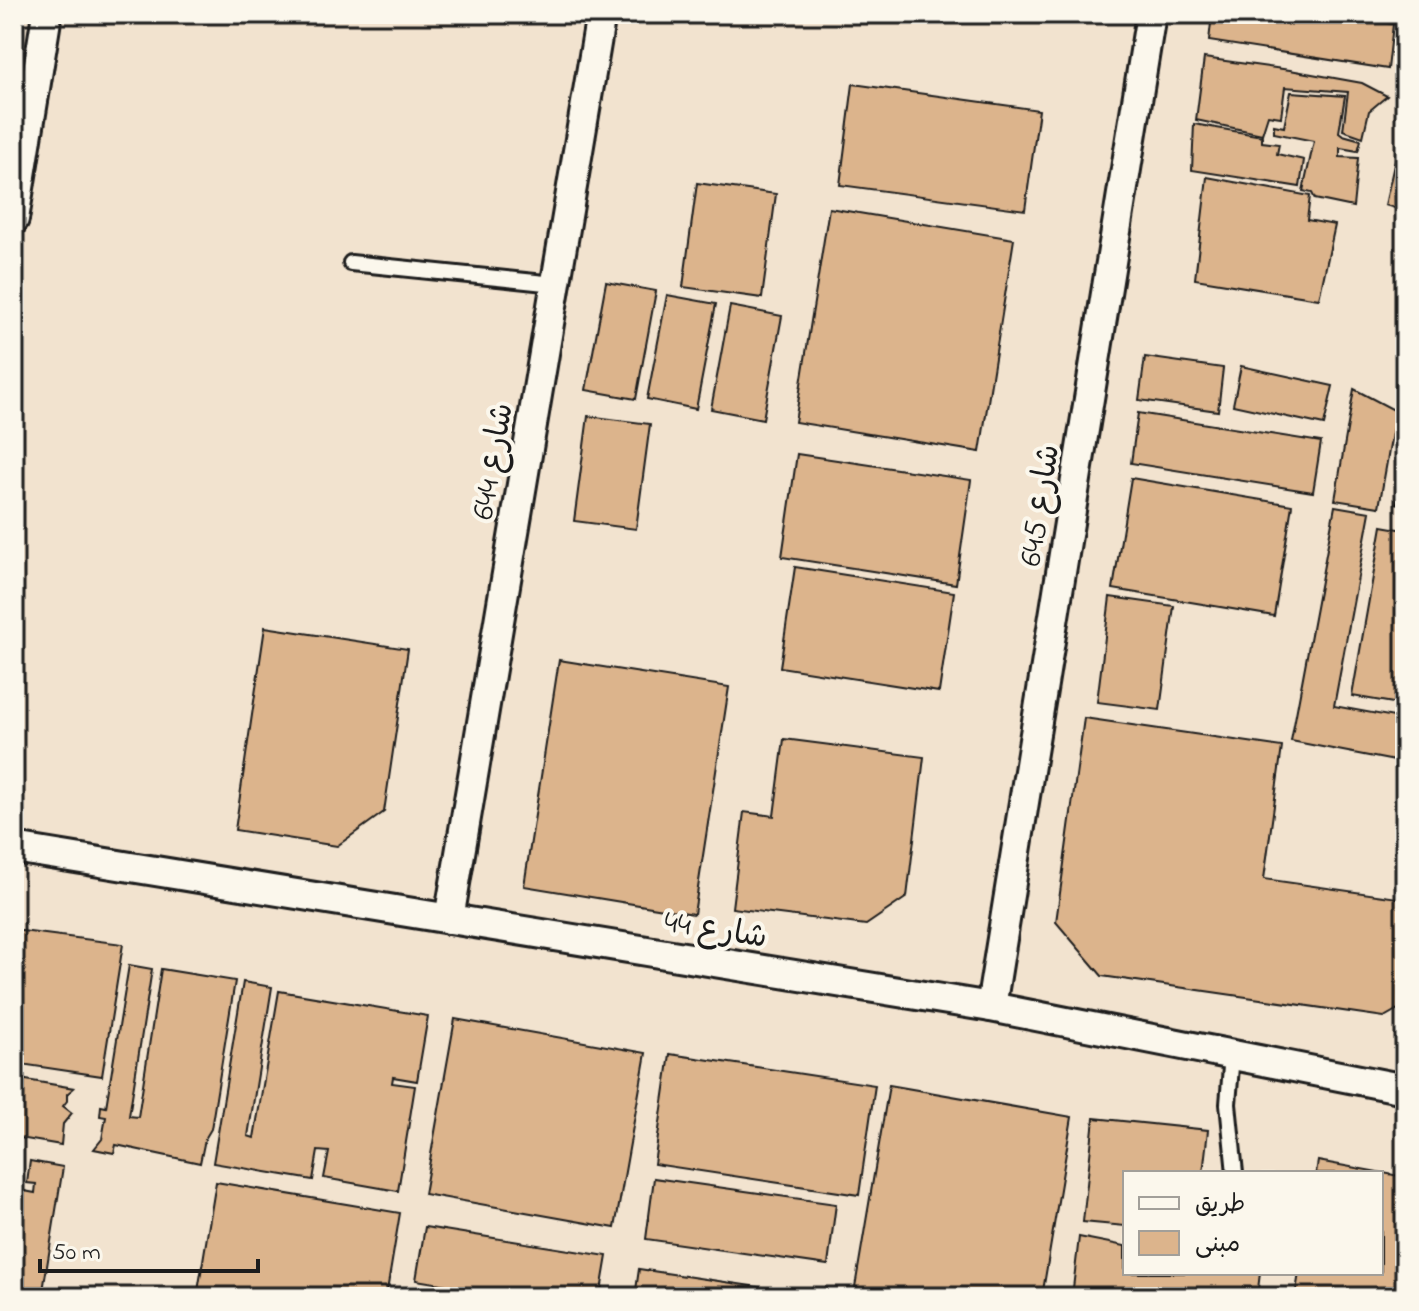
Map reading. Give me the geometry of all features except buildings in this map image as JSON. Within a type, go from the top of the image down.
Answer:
[{"type":"street","points":[[14,219],[47,14]]},
{"type":"street","name":"شارع 644","points":[[449,919],[601,14]]},
{"type":"street","name":"شارع 645","points":[[991,1007],[1151,14]]},
{"type":"street","name":"شارع 44","points":[[14,848],[991,1007],[1405,1089]]},
{"type":"lane","points":[[351,263],[555,284]]},
{"type":"lane","points":[[1232,1054],[1228,1104],[1235,1171]]},
{"type":"shaded area","points":[[14,14],[1405,14],[1405,1297],[14,1297]]}]
